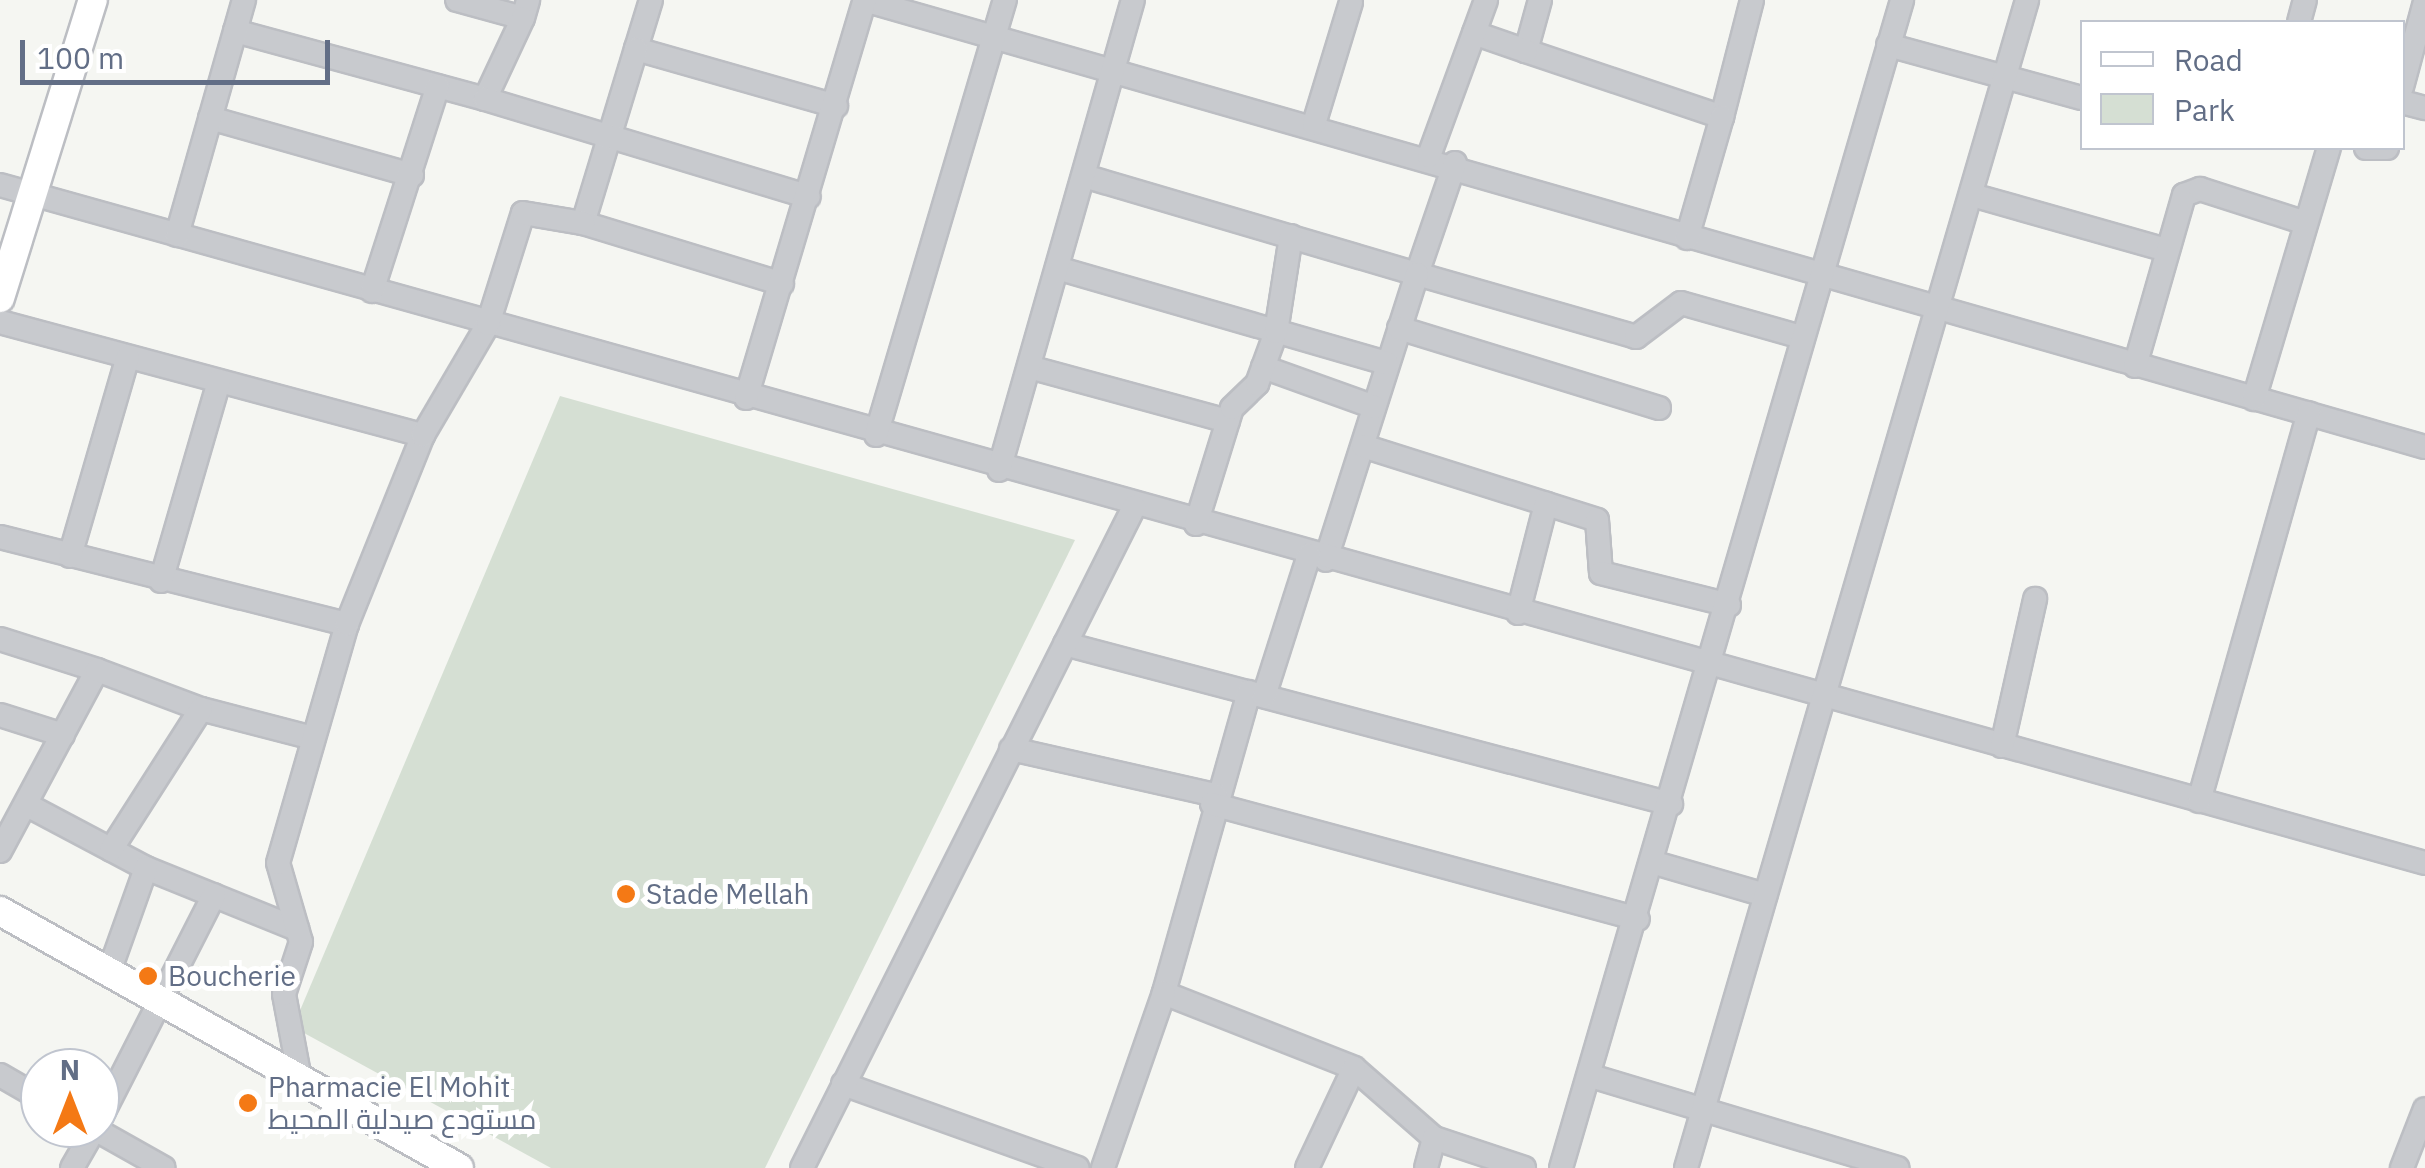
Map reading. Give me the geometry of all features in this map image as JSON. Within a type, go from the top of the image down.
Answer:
[{"type":"main road","points":[[0,298],[36,195],[92,0]]},
{"type":"main road","points":[[0,911],[458,1168]]},
{"type":"street","points":[[177,235],[244,0]]},
{"type":"street","points":[[457,0],[525,9],[485,99]]},
{"type":"street","points":[[583,223],[650,0]]},
{"type":"street","points":[[746,398],[810,196],[864,0],[1116,66],[1455,163],[1935,312],[2425,447]]},
{"type":"street","points":[[876,436],[1005,0]]},
{"type":"street","points":[[999,470],[1133,0]]},
{"type":"street","points":[[1314,124],[1349,0]]},
{"type":"street","points":[[1429,156],[1486,0]]},
{"type":"street","points":[[1526,51],[1540,0]]},
{"type":"street","points":[[1687,238],[1752,0]]},
{"type":"street","points":[[1562,1168],[1655,863],[1801,337],[1902,0]]},
{"type":"street","points":[[1686,1168],[2027,0]]},
{"type":"street","points":[[2405,77],[2425,2]]},
{"type":"street","points":[[235,31],[485,99],[810,196]]},
{"type":"street","points":[[1474,34],[1722,117]]},
{"type":"street","points":[[1888,45],[2080,97]]},
{"type":"street","points":[[636,49],[836,106]]},
{"type":"street","points":[[372,291],[438,86]]},
{"type":"street","points":[[210,118],[412,175]]},
{"type":"street","points":[[2254,399],[2328,150]]},
{"type":"street","points":[[1104,1168],[1164,992],[1214,799],[1363,446],[1455,163]]},
{"type":"street","points":[[1084,176],[1636,337],[1681,304],[1801,337]]},
{"type":"street","points":[[0,185],[876,436],[2425,863]]},
{"type":"street","points":[[2135,366],[2184,195],[2200,189],[2306,223]]},
{"type":"street","points":[[1972,195],[2166,250]]},
{"type":"street","points":[[300,1079],[284,1006],[297,929],[278,863],[310,737],[347,624],[423,436],[488,324],[522,213],[583,223],[782,284]]},
{"type":"street","points":[[1196,524],[1228,421],[1263,367],[1276,332],[1291,236]]},
{"type":"street","points":[[1057,268],[1387,364]]},
{"type":"street","points":[[0,322],[423,436]]},
{"type":"street","points":[[1399,328],[1659,408]]},
{"type":"street","points":[[70,556],[128,356]]},
{"type":"street","points":[[1029,367],[1228,421]]},
{"type":"street","points":[[1263,367],[1374,407]]},
{"type":"street","points":[[161,581],[219,381]]},
{"type":"street","points":[[2199,801],[2309,414]]},
{"type":"street","points":[[1363,446],[1602,524],[1601,574],[1728,605]]},
{"type":"street","points":[[1518,613],[1546,504]]},
{"type":"street","points":[[802,1168],[1134,507]]},
{"type":"street","points":[[0,537],[161,581],[347,624]]},
{"type":"street","points":[[2002,746],[2035,599]]},
{"type":"street","points":[[0,639],[201,709],[310,737]]},
{"type":"street","points":[[1065,644],[1672,804]]},
{"type":"street","points":[[0,851],[98,670]]},
{"type":"street","points":[[111,850],[201,709]]},
{"type":"street","points":[[0,715],[63,735]]},
{"type":"street","points":[[1011,748],[1214,799],[1638,919]]},
{"type":"street","points":[[26,805],[146,868],[297,929]]},
{"type":"street","points":[[1655,863],[1765,894]]},
{"type":"street","points":[[108,972],[146,868]]},
{"type":"street","points":[[120,1084],[166,1004],[214,895]]},
{"type":"street","points":[[1164,992],[1354,1068],[1434,1138],[1524,1168]]},
{"type":"street","points":[[1307,1168],[1354,1068]]},
{"type":"street","points":[[1592,1076],[1897,1168]]},
{"type":"street","points":[[844,1084],[1077,1168]]},
{"type":"street","points":[[2402,1168],[2425,1109]]},
{"type":"street","points":[[1426,1168],[1434,1138]]},
{"type":"street","points":[[120,1143],[164,1168]]},
{"type":"green space","name":"Stade Mellah","points":[[560,396],[1075,540],[765,1168],[551,1168],[293,1027]]},
{"type":"place","name":"Stade Mellah","points":[[626,894]]},
{"type":"place","name":"Boucherie","points":[[148,976]]},
{"type":"place","name":"Pharmacie El Mohit مستودع صيدلية المحيط","points":[[248,1103]]}]
